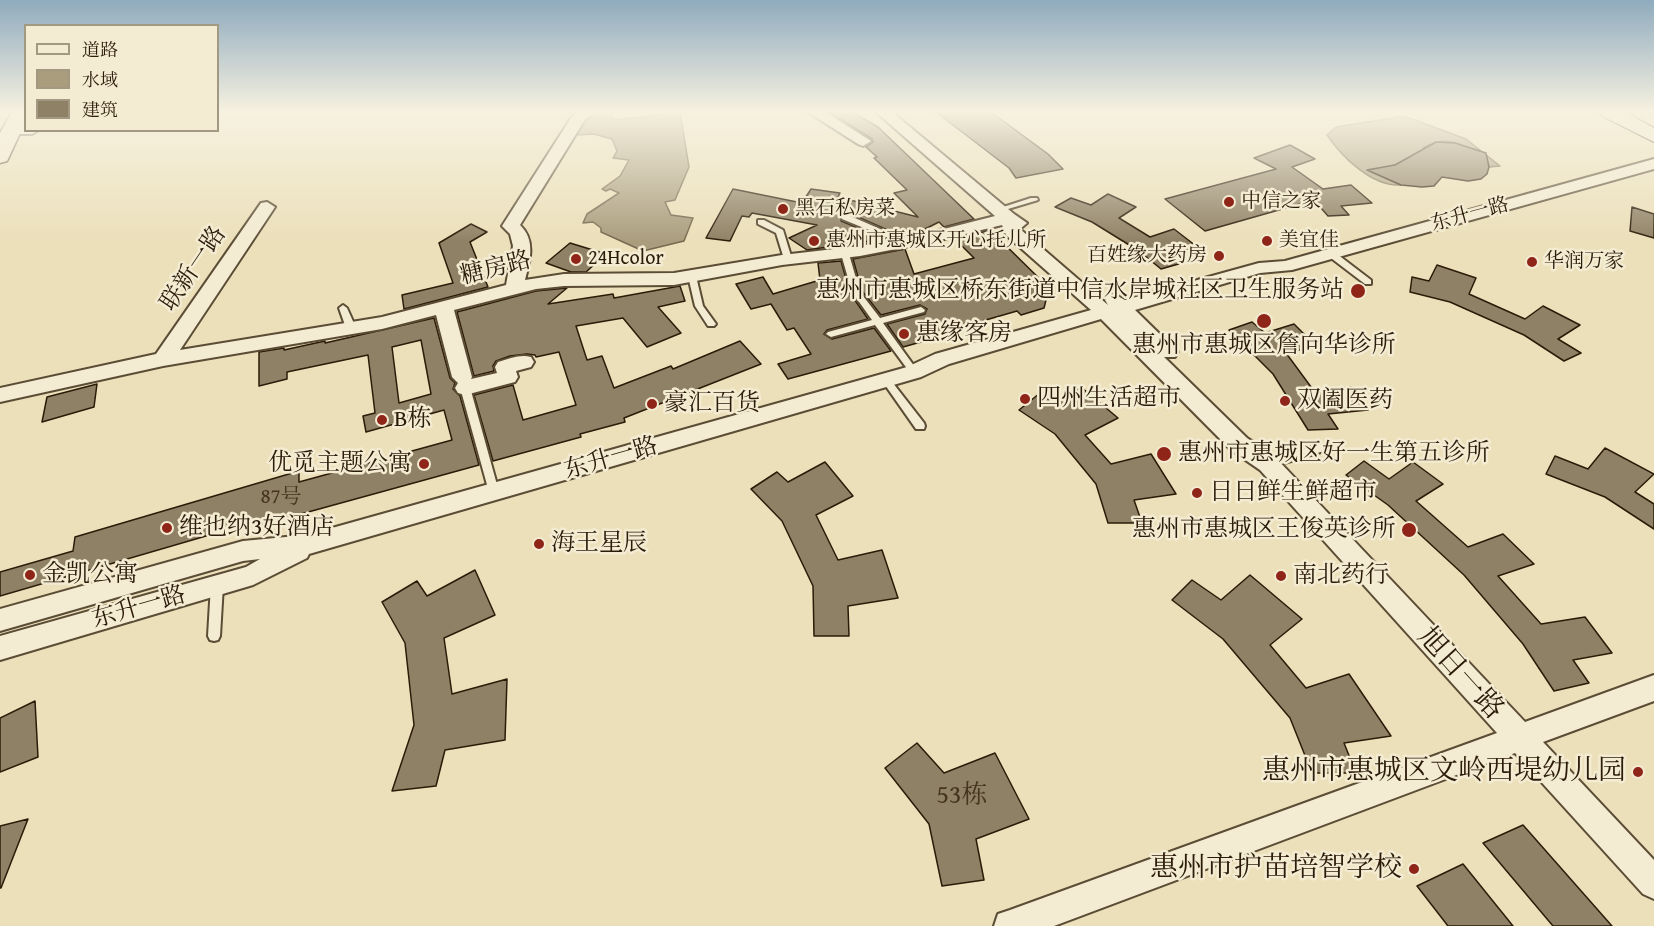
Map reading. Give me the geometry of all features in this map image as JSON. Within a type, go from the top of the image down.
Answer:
[{"type":"street","points":[[514,289],[522,241],[519,233],[511,226],[555,155]]},
{"type":"street","name":"旭日一路","points":[[934,155],[1003,214],[1012,231],[1119,314],[1239,444],[1268,464],[1654,883]]},
{"type":"street","name":"东升一路","points":[[0,620],[243,551],[307,546],[914,372],[950,369],[1119,314],[1270,277],[1286,266],[1654,164]]},
{"type":"street","name":"联新一路","points":[[163,359],[267,207]]},
{"type":"street","name":"糖房路","points":[[0,395],[163,359],[351,328],[444,308],[514,289],[564,280],[648,281],[845,254],[906,242],[1003,214]]},
{"type":"street","points":[[444,308],[463,383],[508,377],[505,367],[524,362]]},
{"type":"street","name":"东升一路","points":[[0,648],[253,575],[307,546]]},
{"type":"street","points":[[1010,926],[1654,688]]},
{"type":"lane","points":[[1003,214],[1034,200]]},
{"type":"lane","points":[[845,218],[906,242]]},
{"type":"lane","points":[[761,222],[780,232],[788,260]]},
{"type":"lane","points":[[845,254],[856,292],[914,372]]},
{"type":"lane","points":[[1330,254],[1368,282]]},
{"type":"lane","points":[[692,276],[699,306],[711,324]]},
{"type":"lane","points":[[343,308],[351,328]]},
{"type":"lane","points":[[831,334],[921,310]]},
{"type":"lane","points":[[886,380],[920,426]]},
{"type":"lane","points":[[463,383],[494,492]]},
{"type":"lane","points":[[1268,464],[1320,448]]},
{"type":"lane","points":[[214,636],[217,585]]},
{"type":"water","points":[[615,155],[687,155],[689,167],[675,200],[665,202],[671,215],[693,218],[684,241],[643,251],[601,232],[601,228],[593,222],[583,223],[587,214],[619,193],[610,189],[606,191],[602,189],[620,176],[629,160],[613,158]]},
{"type":"water","points":[[1344,155],[1418,155],[1400,164],[1381,168],[1384,177],[1401,185],[1379,181]]},
{"type":"water","points":[[1476,155],[1486,155],[1500,166],[1489,167]]},
{"type":"building","points":[[875,155],[907,155],[974,219],[944,227],[939,222],[917,233],[901,236],[849,213],[842,213],[841,221],[885,239],[807,250],[789,238],[817,225],[752,213],[749,217],[742,216],[730,241],[706,238],[733,189],[802,203],[811,189],[840,193],[838,197],[918,217],[894,193],[907,190],[874,158],[877,157]]},
{"type":"building","points":[[992,155],[1049,155],[1063,169],[1016,178],[1009,168]]},
{"type":"building","points":[[1262,155],[1308,155],[1315,159],[1292,167],[1323,189],[1351,185],[1372,203],[1341,206],[1349,215],[1328,216],[1314,200],[1205,231],[1165,199],[1276,169],[1254,158]]},
{"type":"building","points":[[1412,155],[1486,155],[1489,167],[1487,174],[1481,179],[1468,181],[1442,177],[1434,186],[1422,187],[1401,185],[1367,170],[1395,165]]},
{"type":"building","points":[[1108,194],[1136,207],[1119,218],[1150,237],[1174,229],[1196,246],[1172,254],[1182,263],[1161,269],[1139,251],[1092,222],[1055,207],[1071,198],[1091,205]]},
{"type":"building","points":[[1632,207],[1654,214],[1654,238],[1630,231]]},
{"type":"building","points":[[471,224],[487,232],[470,242],[488,287],[404,309],[402,295],[453,283],[439,243]]},
{"type":"building","points":[[990,230],[1049,288],[1044,308],[1021,315],[1017,311],[944,332],[946,335],[903,347],[887,324],[925,314],[927,309],[920,305],[881,315],[862,291],[853,259],[905,249],[914,274],[974,258],[955,239]]},
{"type":"building","name":"24Hcolor","points":[[570,243],[606,254],[586,272],[571,272],[546,263]]},
{"type":"building","points":[[841,261],[850,293],[868,319],[827,330],[824,334],[832,339],[874,328],[891,351],[788,379],[778,364],[811,354],[794,328],[787,330],[771,304],[751,309],[736,284],[763,277],[773,294],[820,280],[818,263]]},
{"type":"building","points":[[1437,265],[1476,278],[1469,294],[1525,319],[1543,306],[1580,325],[1558,339],[1581,353],[1564,361],[1524,335],[1450,302],[1410,292],[1412,277],[1429,281]]},
{"type":"building","points":[[680,286],[685,301],[658,307],[681,333],[647,347],[623,318],[576,326],[587,360],[602,356],[614,388],[671,366],[673,369],[740,341],[761,364],[624,418],[625,422],[580,434],[581,437],[493,461],[474,395],[513,385],[523,420],[576,405],[559,352],[536,357],[527,354],[510,356],[496,361],[493,366],[494,371],[474,376],[457,312],[536,291],[567,288],[548,304],[613,294],[614,298]]},
{"type":"building","points":[[434,318],[450,378],[455,383],[453,389],[460,396],[479,465],[261,525],[261,520],[0,596],[0,572],[73,551],[75,537],[299,471],[299,482],[452,440],[444,410],[366,432],[363,416],[375,413],[368,355],[287,372],[287,379],[259,386],[259,352],[284,348],[284,350],[325,341],[325,343]],"holes":[[[421,340],[431,394],[399,403],[392,347]]]},
{"type":"building","points":[[1252,322],[1265,333],[1294,324],[1316,346],[1286,353],[1314,391],[1351,387],[1368,410],[1328,414],[1338,429],[1308,430],[1273,374],[1229,330]]},
{"type":"building","points":[[97,384],[94,407],[42,422],[47,397]]},
{"type":"building","points":[[1081,387],[1118,418],[1085,435],[1111,464],[1151,454],[1176,494],[1134,500],[1142,523],[1108,523],[1096,484],[1055,434],[1019,410],[1040,393],[1053,403]]},
{"type":"building","points":[[1605,448],[1654,474],[1635,492],[1654,504],[1654,529],[1605,497],[1546,474],[1555,456],[1588,469]]},
{"type":"building","points":[[1364,461],[1389,479],[1413,462],[1443,484],[1416,501],[1468,547],[1503,534],[1534,564],[1498,576],[1541,624],[1585,617],[1612,653],[1573,660],[1589,683],[1554,691],[1523,644],[1464,575],[1388,505],[1346,475]]},
{"type":"building","points":[[825,462],[853,496],[816,515],[838,560],[882,550],[898,598],[848,606],[849,636],[814,636],[813,586],[782,521],[751,489],[777,472],[788,482]]},
{"type":"building","points":[[475,570],[495,615],[444,638],[452,694],[507,679],[505,740],[445,750],[436,786],[392,791],[414,725],[405,643],[382,602],[417,581],[427,596]]},
{"type":"building","points":[[1250,575],[1302,619],[1270,645],[1306,688],[1349,674],[1391,736],[1344,743],[1356,773],[1312,773],[1290,718],[1223,639],[1172,600],[1192,580],[1221,600]]},
{"type":"building","points":[[35,701],[38,757],[0,772],[0,718]]},
{"type":"building","points":[[917,743],[944,773],[995,753],[1029,819],[976,839],[984,880],[942,886],[929,824],[885,768]]},
{"type":"building","points":[[28,819],[1,888],[0,888],[0,826]]},
{"type":"building","points":[[1523,825],[1612,926],[1553,926],[1483,843]]},
{"type":"building","points":[[1463,864],[1513,926],[1448,926],[1417,886]]},
{"type":"place","name":"中信之家","points":[[1229,202]]},
{"type":"place","name":"黑石私房菜","points":[[783,209]]},
{"type":"place","name":"惠州市惠城区开心托儿所","points":[[814,241]]},
{"type":"place","name":"美宜佳","points":[[1267,241]]},
{"type":"place","name":"百姓缘大药房","points":[[1219,256]]},
{"type":"place","name":"24Hcolor","points":[[576,259]]},
{"type":"place","name":"华润万家","points":[[1532,262]]},
{"type":"place","name":"惠州市惠城区桥东街道中信水岸城社区卫生服务站","points":[[1358,291]]},
{"type":"place","name":"惠州市惠城区詹向华诊所","points":[[1264,321]]},
{"type":"place","name":"惠缘客房","points":[[904,334]]},
{"type":"place","name":"四州生活超市","points":[[1025,399]]},
{"type":"place","name":"双阖医药","points":[[1285,401]]},
{"type":"place","name":"豪汇百货","points":[[652,404]]},
{"type":"place","name":"B栋","points":[[382,420]]},
{"type":"place","name":"惠州市惠城区好一生第五诊所","points":[[1164,454]]},
{"type":"place","name":"优觅主题公寓","points":[[424,464]]},
{"type":"place","name":"日日鲜生鲜超市","points":[[1197,493]]},
{"type":"place","name":"维也纳3好酒店","points":[[167,528]]},
{"type":"place","name":"惠州市惠城区王俊英诊所","points":[[1409,530]]},
{"type":"place","name":"海王星辰","points":[[539,544]]},
{"type":"place","name":"金凯公寓","points":[[30,575]]},
{"type":"place","name":"南北药行","points":[[1281,576]]},
{"type":"place","name":"惠州市惠城区文岭西堤幼儿园","points":[[1638,772]]},
{"type":"place","name":"惠州市护苗培智学校","points":[[1414,869]]}]
